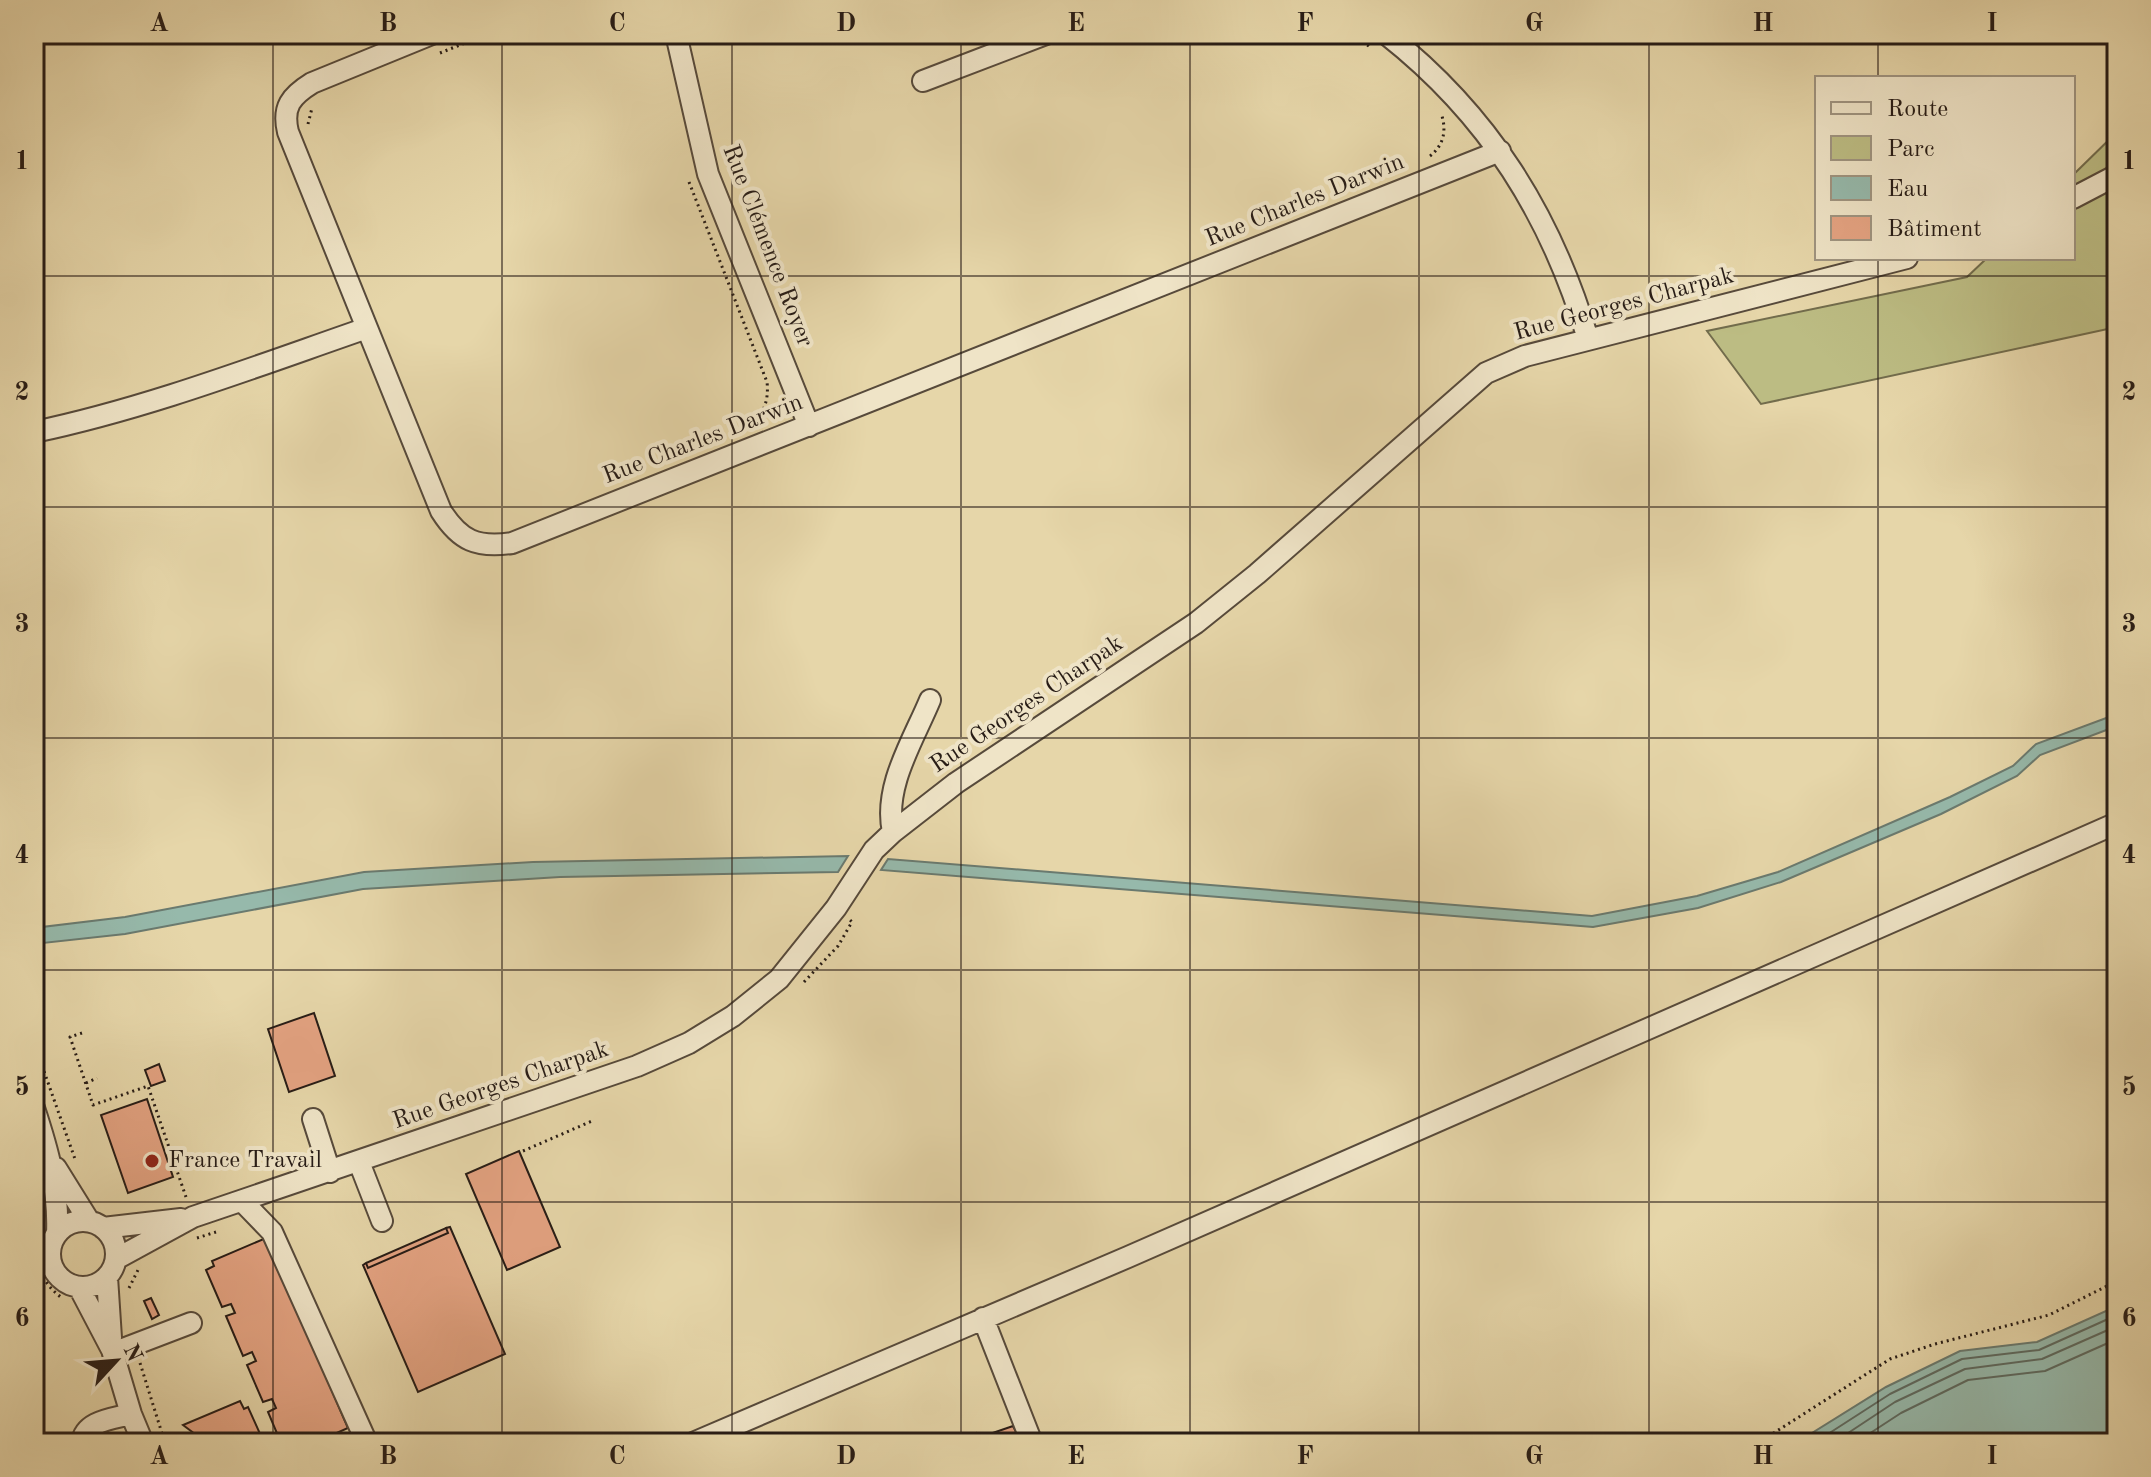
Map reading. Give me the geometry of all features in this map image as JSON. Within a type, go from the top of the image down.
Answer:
[{"type":"street","points":[[34,432],[90,420],[182,392],[367,328],[284,116],[292,97],[312,83],[432,34]]},
{"type":"street","name":"Rue Clémence Royer","points":[[676,34],[708,174],[809,426]]},
{"type":"street","points":[[923,81],[1046,34]]},
{"type":"street","points":[[1386,34],[1429,70],[1500,151],[1536,208],[1561,258],[1588,339]]},
{"type":"street","name":"Rue Charles Darwin","points":[[367,328],[441,511],[451,526],[463,537],[479,544],[512,543],[1500,151]]},
{"type":"street","points":[[2075,197],[2117,175]]},
{"type":"street","name":"Rue Georges Charpak","points":[[96,1225],[242,1201],[637,1066],[689,1043],[733,1016],[779,979],[836,908],[858,870],[893,832],[956,783],[1196,623],[1257,574],[1486,373],[1525,356],[1899,260]]},
{"type":"street","points":[[893,832],[890,802],[895,784],[930,700]]},
{"type":"street","points":[[693,1443],[1361,1155],[2117,823]]},
{"type":"street","points":[[34,1108],[50,1157],[58,1202],[42,1267],[68,1283],[73,1294],[120,1349]]},
{"type":"street","points":[[313,1119],[330,1172]]},
{"type":"street","points":[[50,1157],[96,1225],[114,1242],[108,1310],[120,1349],[131,1414],[132,1443]]},
{"type":"street","points":[[359,1162],[382,1221]]},
{"type":"street","points":[[242,1201],[272,1232],[367,1443]]},
{"type":"street","name":"Rue Georges Charpak","points":[[111,1268],[186,1212]]},
{"type":"street","points":[[49,1234],[71,1223],[96,1225]]},
{"type":"street","points":[[73,1294],[89,1287],[111,1268]]},
{"type":"street","points":[[983,1318],[1032,1443]]},
{"type":"street","points":[[120,1349],[191,1323]]},
{"type":"street","points":[[82,1443],[88,1428],[131,1414]]},
{"type":"street","points":[[131,1414],[143,1443]]},
{"type":"path","points":[[430,57],[487,34]]},
{"type":"path","points":[[309,129],[309,115],[320,102]]},
{"type":"path","points":[[1429,157],[1436,152],[1445,129],[1440,110]]},
{"type":"path","points":[[747,428],[761,423]]},
{"type":"path","points":[[802,984],[838,946],[852,922],[836,908]]},
{"type":"path","points":[[82,1033],[70,1037],[93,1105],[148,1086],[188,1203],[186,1212]]},
{"type":"path","points":[[34,1043],[75,1160]]},
{"type":"path","points":[[85,1083],[97,1078]]},
{"type":"path","points":[[523,1151],[592,1121]]},
{"type":"path","points":[[186,1243],[222,1230]]},
{"type":"path","points":[[49,1234],[37,1246],[42,1267],[57,1295],[73,1294]]},
{"type":"path","points":[[108,1310],[126,1307],[134,1274],[151,1258],[144,1243]]},
{"type":"path","points":[[1758,1443],[1890,1359],[1935,1344],[2049,1315],[2117,1281]]},
{"type":"path","points":[[120,1349],[133,1362],[142,1364],[165,1443]]},
{"type":"green space","points":[[2117,132],[2117,327],[1761,404],[1707,331],[1967,277],[1985,260],[2075,260],[2075,173]]},
{"type":"water","points":[[2117,714],[2117,726],[2040,755],[2017,776],[1941,814],[1781,882],[1698,908],[1593,927],[881,870],[888,859],[1592,916],[1697,896],[1778,872],[2013,766],[2036,744]]},
{"type":"water","points":[[848,856],[838,872],[560,877],[363,889],[125,934],[34,944],[34,928],[125,917],[364,872],[533,862]]},
{"type":"water","points":[[2117,1306],[2117,1443],[1796,1443],[1886,1387],[1960,1351],[2037,1342]]},
{"type":"building","points":[[314,1013],[335,1076],[289,1092],[268,1029]]},
{"type":"building","points":[[159,1064],[165,1081],[151,1086],[145,1070]]},
{"type":"building","points":[[147,1099],[173,1177],[128,1193],[101,1115]]},
{"type":"building","points":[[519,1151],[560,1247],[507,1270],[466,1174]]},
{"type":"building","points":[[450,1227],[505,1354],[418,1392],[363,1265],[366,1263],[368,1268],[448,1233],[446,1228]]},
{"type":"building","points":[[446,1228],[448,1233],[368,1268],[366,1263]]},
{"type":"building","points":[[266,1238],[348,1428],[314,1443],[281,1443],[268,1412],[276,1408],[272,1399],[263,1402],[247,1365],[256,1361],[252,1352],[243,1356],[226,1316],[235,1313],[231,1304],[222,1307],[206,1270],[214,1266],[212,1261]]},
{"type":"building","points":[[151,1298],[159,1315],[152,1319],[144,1301]]},
{"type":"building","points":[[240,1401],[244,1409],[248,1407],[261,1436],[254,1439],[256,1443],[207,1443],[183,1425]]},
{"type":"building","points":[[1013,1426],[1022,1443],[964,1443],[978,1438]]},
{"type":"building","points":[[976,1433],[978,1438],[958,1443],[956,1440]]},
{"type":"place","name":"France Travail","points":[[152,1161]]}]
